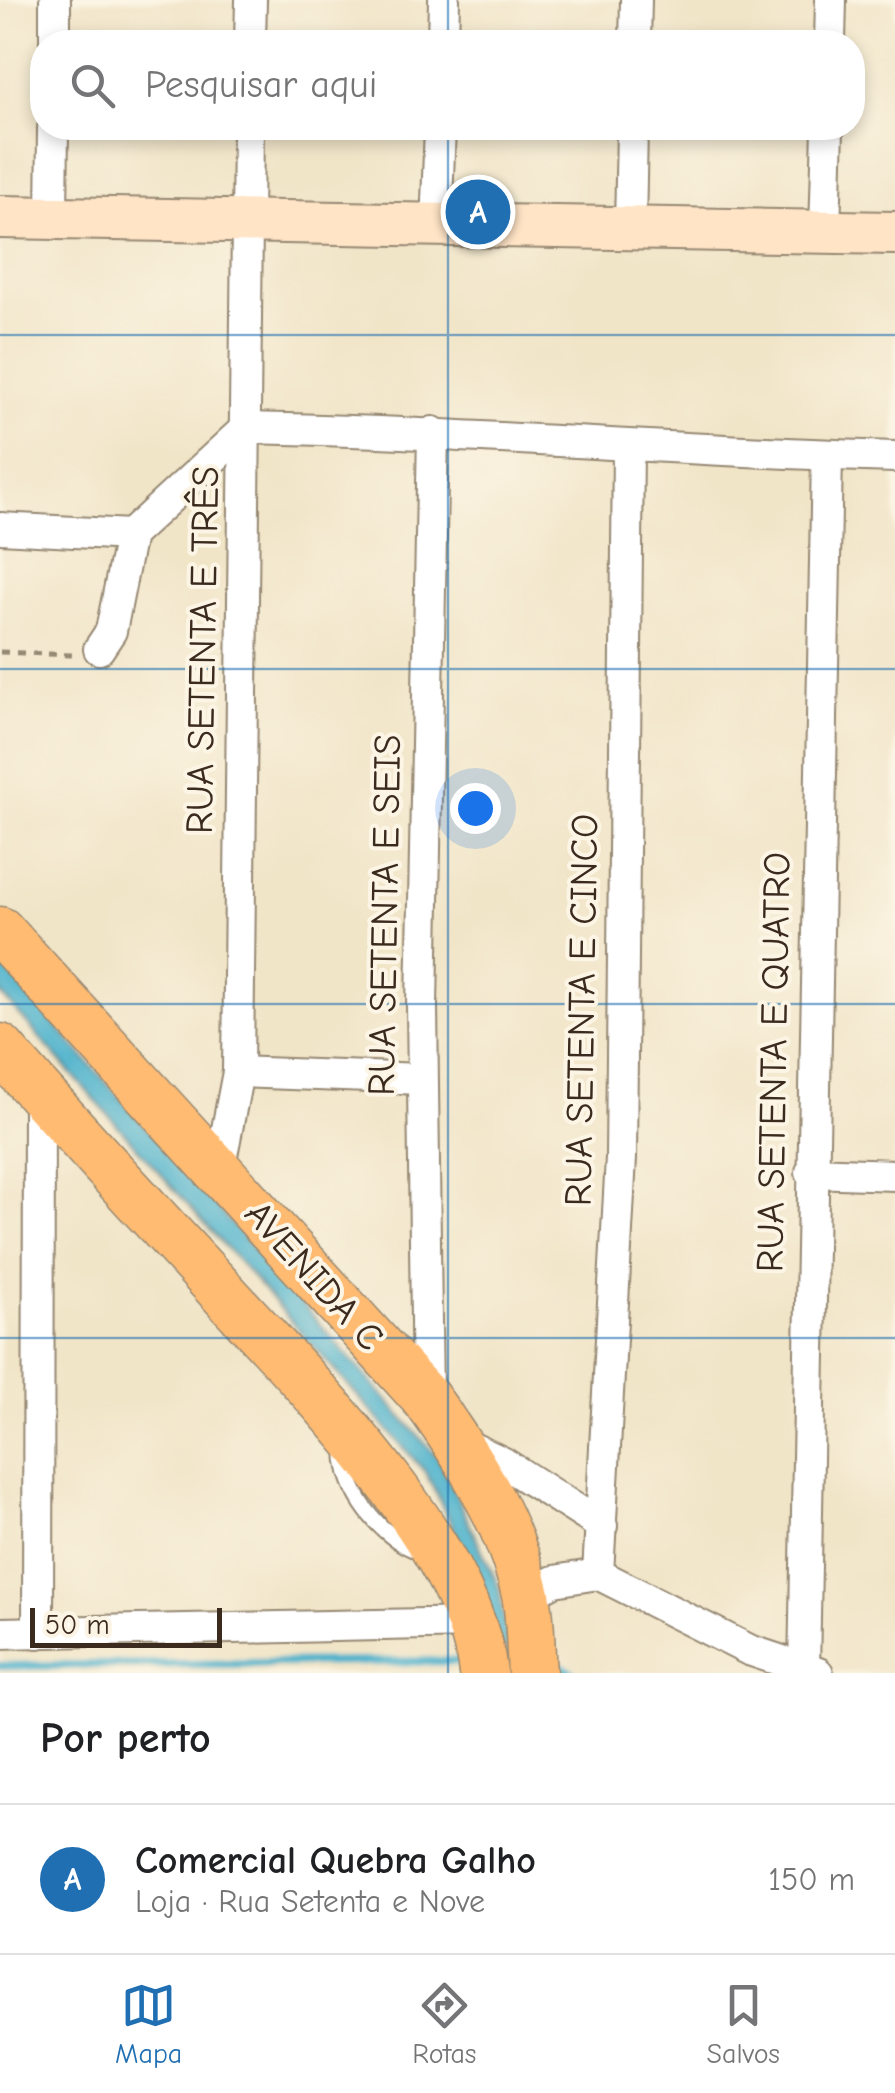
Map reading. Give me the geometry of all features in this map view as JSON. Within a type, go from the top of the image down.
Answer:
[{"type":"main road","name":"AVENIDA C","points":[[0,931],[427,1400],[455,1439],[497,1514],[526,1596],[532,1673]]},
{"type":"main road","name":"AVENIDA C","points":[[0,1048],[347,1434],[411,1513],[474,1623],[482,1673]]},
{"type":"street","points":[[54,30],[55,0]]},
{"type":"street","points":[[251,30],[252,0]]},
{"type":"street","points":[[443,30],[444,0]]},
{"type":"street","points":[[635,30],[636,0]]},
{"type":"street","points":[[830,30],[831,0]]},
{"type":"street","points":[[52,217],[54,140]]},
{"type":"street","name":"RUA SETENTA E TRÊS","points":[[219,1171],[238,1072],[248,140]]},
{"type":"street","points":[[436,226],[440,140]]},
{"type":"street","points":[[630,228],[632,140]]},
{"type":"street","points":[[825,232],[828,140]]},
{"type":"street","points":[[0,217],[895,233]]},
{"type":"street","points":[[100,650],[111,631],[130,535],[246,428],[432,432],[628,446],[895,457]]},
{"type":"street","name":"RUA SETENTA E SEIS","points":[[427,1400],[422,1079],[432,432]]},
{"type":"street","name":"RUA SETENTA E CINCO","points":[[598,1574],[620,1158],[628,446]]},
{"type":"street","name":"RUA SETENTA E QUATRO","points":[[811,1672],[811,1172],[826,455]]},
{"type":"street","points":[[0,528],[130,535]]},
{"type":"street","points":[[238,1072],[422,1079]]},
{"type":"street","points":[[38,1633],[40,1093]]},
{"type":"street","points":[[811,1172],[895,1176]]},
{"type":"street","points":[[455,1439],[502,1462],[602,1526]]},
{"type":"street","points":[[526,1596],[554,1581],[598,1574],[750,1650],[811,1672]]},
{"type":"street","points":[[0,1633],[474,1623]]},
{"type":"street","points":[[519,1673],[532,1673]]},
{"type":"path","points":[[0,652],[86,654],[100,650]]},
{"type":"water","points":[[0,962],[439,1459],[499,1587],[508,1650],[495,1648],[484,1591],[426,1473],[0,993]]},
{"type":"waterway","points":[[0,1666],[465,1661]]},
{"type":"waterway","points":[[557,1664],[572,1673]]},
{"type":"place","name":"Comercial Quebra Galho","points":[[478,212]]}]
